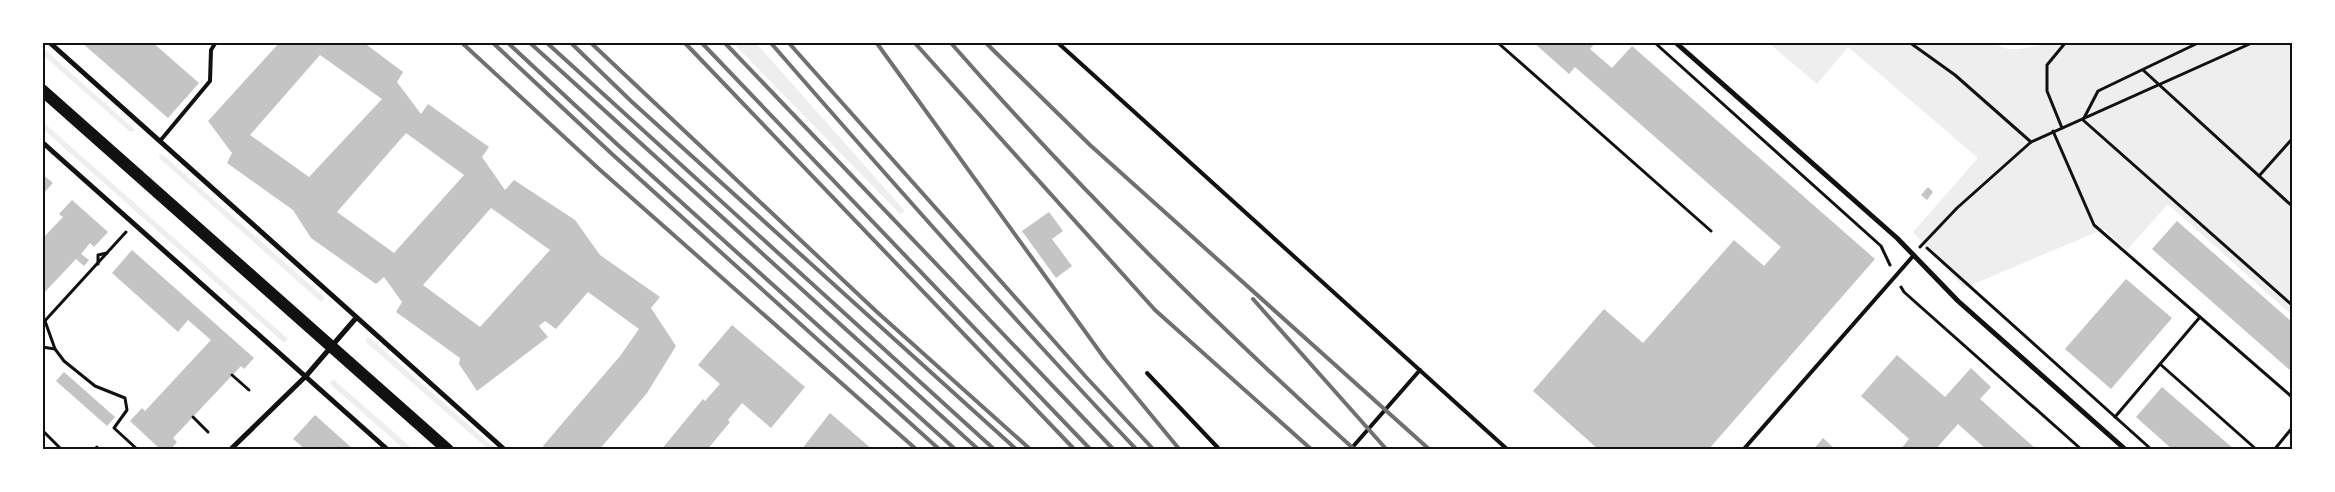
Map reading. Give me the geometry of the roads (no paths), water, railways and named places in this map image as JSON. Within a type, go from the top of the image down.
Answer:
[{"type":"main road","points":[[42,90],[448,450]]},
{"type":"street","points":[[49,42],[505,450]]},
{"type":"street","points":[[1675,42],[1890,231],[1958,301],[2126,450]]},
{"type":"street","points":[[42,142],[388,450]]},
{"type":"street","points":[[230,450],[306,376],[356,318]]},
{"type":"lane","points":[[160,141],[210,81],[211,50],[216,42]]},
{"type":"lane","points":[[1058,42],[1508,450]]},
{"type":"lane","points":[[1743,450],[1914,255]]},
{"type":"lane","points":[[1350,450],[1420,370]]},
{"type":"lane","points":[[1148,373],[1220,450]]},
{"type":"railway","points":[[461,42],[599,169],[917,450]]},
{"type":"railway","points":[[492,42],[612,154],[940,450]]},
{"type":"railway","points":[[507,42],[619,146],[956,450]]},
{"type":"railway","points":[[529,42],[979,450]]},
{"type":"railway","points":[[546,42],[995,450]]},
{"type":"railway","points":[[570,42],[632,102],[1017,450]]},
{"type":"railway","points":[[590,42],[877,312],[1031,450]]},
{"type":"railway","points":[[684,42],[1075,450]]},
{"type":"railway","points":[[701,42],[1091,450]]},
{"type":"railway","points":[[724,42],[1114,450]]},
{"type":"railway","points":[[770,42],[951,248],[1137,450]]},
{"type":"railway","points":[[788,42],[1086,377],[1154,450]]},
{"type":"railway","points":[[876,42],[1105,359],[1180,450]]},
{"type":"railway","points":[[914,42],[1155,310],[1312,450]]},
{"type":"railway","points":[[950,42],[1047,149],[1146,252],[1249,352],[1355,450]]},
{"type":"railway","points":[[985,42],[1090,145],[1430,450]]},
{"type":"railway","points":[[1253,299],[1387,450]]}]
